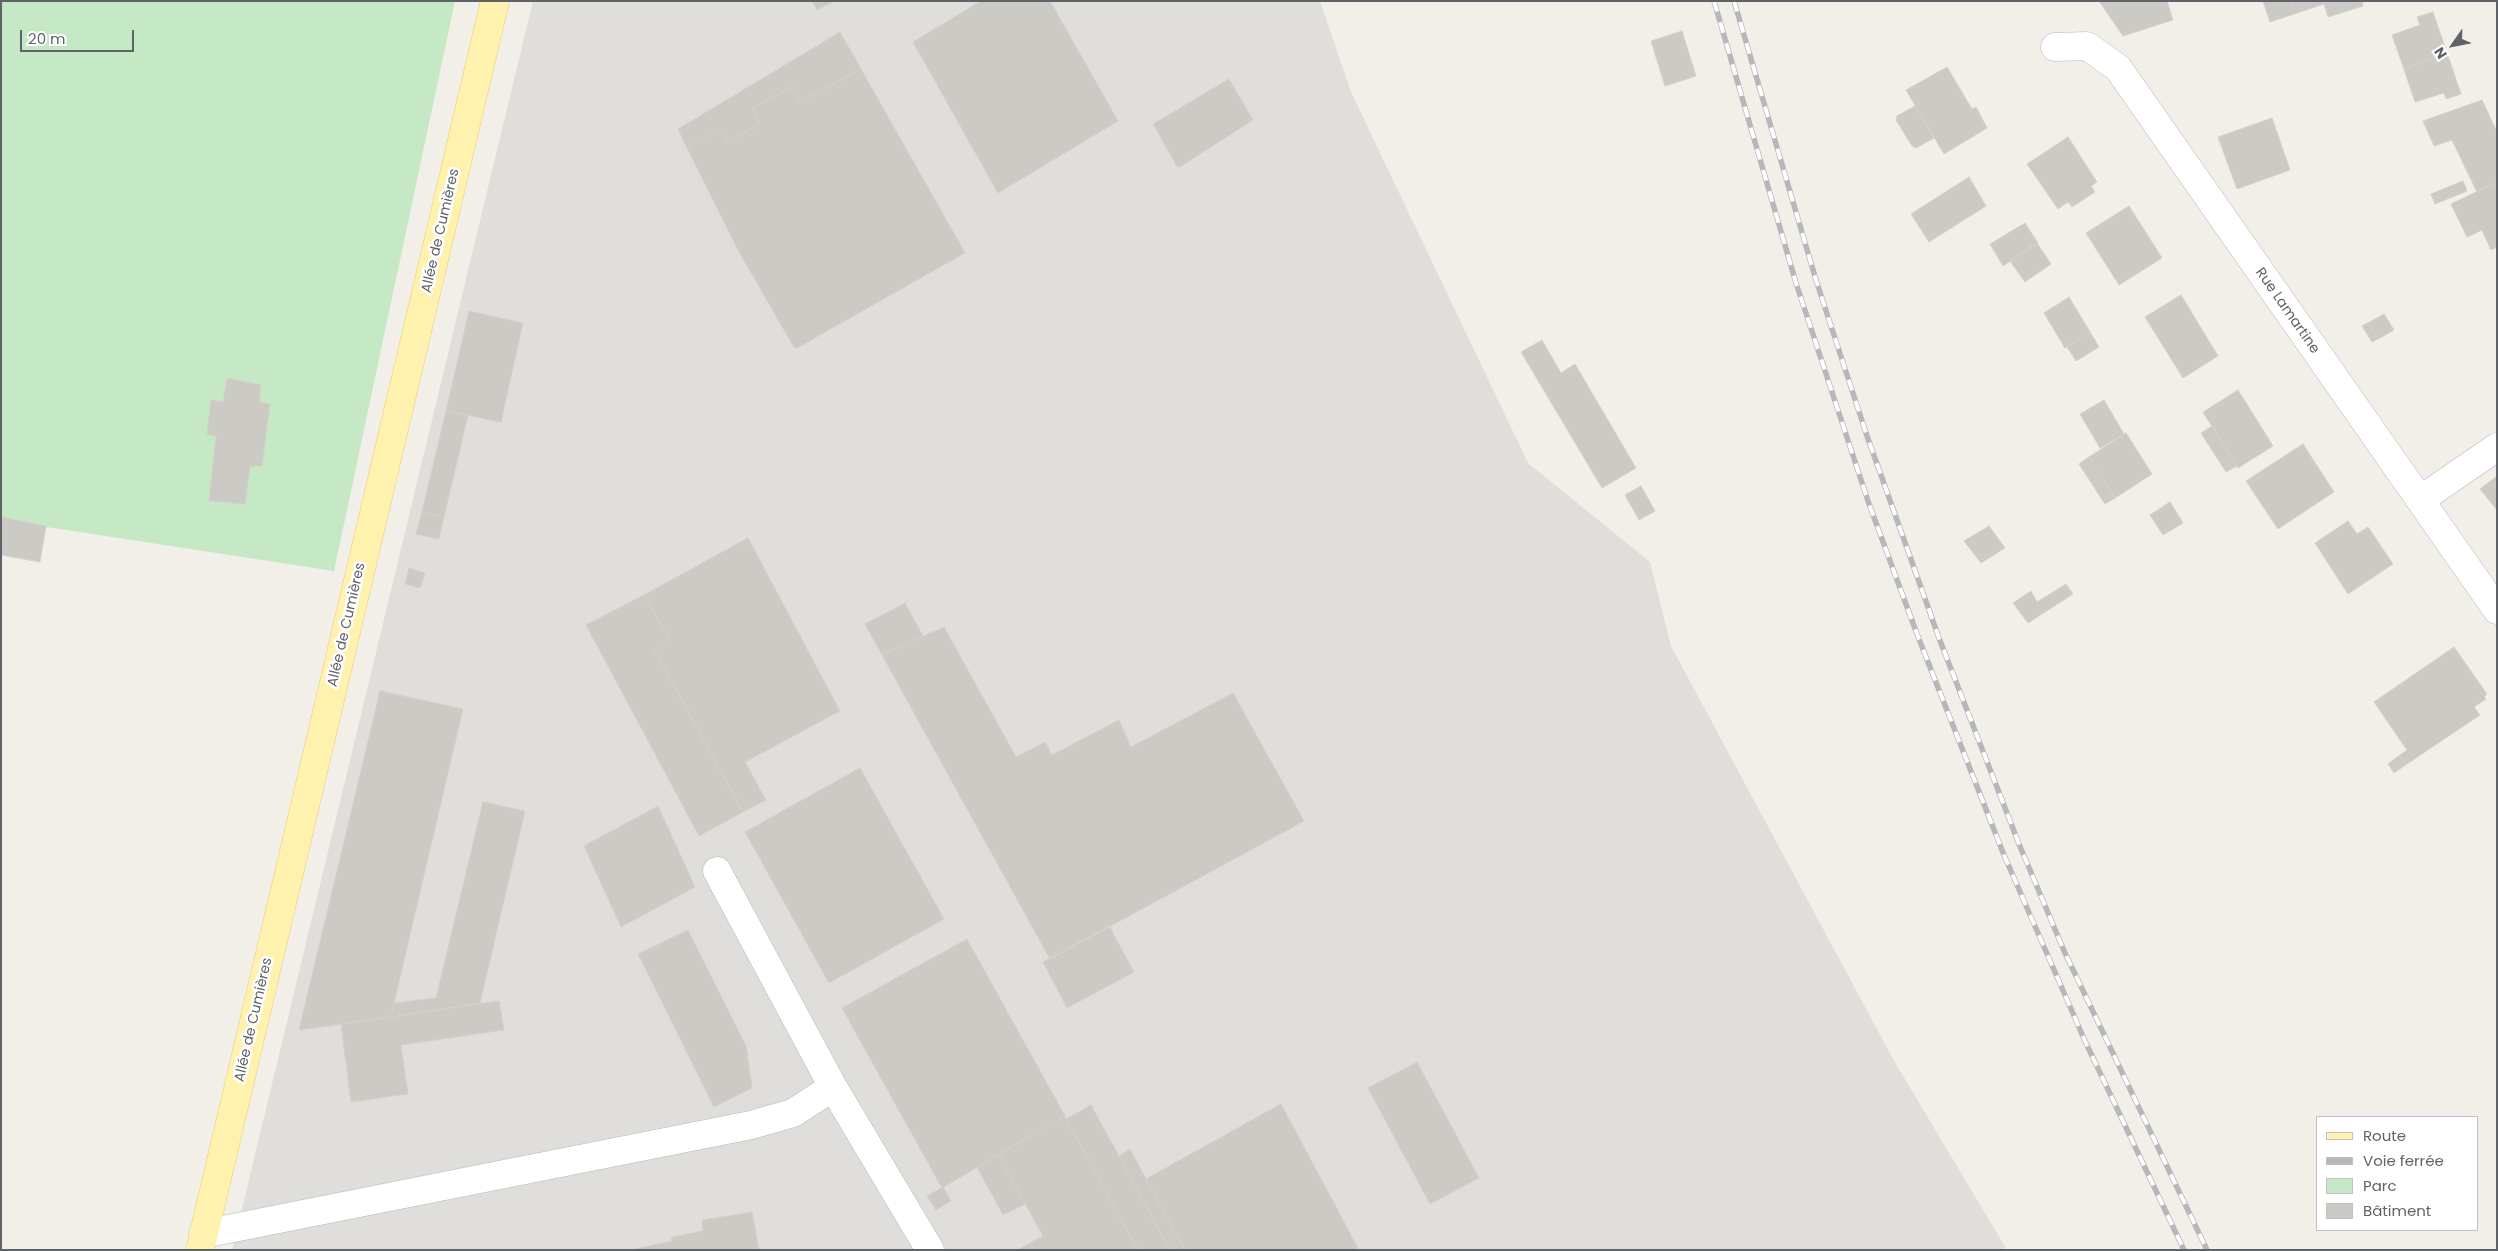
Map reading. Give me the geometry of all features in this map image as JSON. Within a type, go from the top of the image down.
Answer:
[{"type":"main road","name":"Allée de Cumières","points":[[202,1242],[495,1]]},
{"type":"street","name":"Rue Lamartine","points":[[2055,47],[2087,46],[2118,68],[2497,610]]},
{"type":"street","points":[[2420,500],[2497,447]]},
{"type":"street","points":[[717,871],[833,1087],[930,1250]]},
{"type":"street","points":[[202,1242],[751,1125],[793,1112],[833,1087]]},
{"type":"shaded area","points":[[533,1],[1320,1],[1351,92],[1528,463],[1650,562],[1671,646],[1893,1059],[2007,1250],[232,1250]]},
{"type":"green space","points":[[1,1],[455,1],[334,571],[1,520]]},
{"type":"building","points":[[812,1],[834,1],[817,10]]},
{"type":"building","points":[[981,1],[1050,1],[1118,121],[998,193],[913,42]]},
{"type":"building","points":[[2099,1],[2167,1],[2173,20],[2123,36]]},
{"type":"building","points":[[2263,1],[2294,1],[2291,2],[2294,14],[2270,22]]},
{"type":"building","points":[[2323,1],[2362,1],[2363,6],[2328,17]]},
{"type":"building","points":[[2323,1],[2324,4],[2294,14],[2291,2]]},
{"type":"building","points":[[2433,12],[2447,53],[2404,69],[2392,35],[2420,25],[2417,17]]},
{"type":"building","points":[[1682,31],[1696,76],[1665,86],[1651,41]]},
{"type":"building","points":[[840,32],[861,69],[800,102],[792,87],[752,108],[760,124],[728,142],[721,129],[687,148],[678,129]]},
{"type":"building","points":[[2447,53],[2461,94],[2446,99],[2444,93],[2415,102],[2404,69]]},
{"type":"building","points":[[1947,67],[1972,109],[1976,107],[1987,128],[1944,154],[1906,90]]},
{"type":"building","points":[[861,69],[965,253],[795,349],[738,250],[687,148],[721,129],[728,142],[760,124],[752,108],[792,87],[800,102]]},
{"type":"building","points":[[1229,79],[1253,120],[1178,168],[1153,124]]},
{"type":"building","points":[[2482,100],[2497,132],[2497,182],[2477,192],[2452,140],[2434,146],[2423,121]]},
{"type":"building","points":[[1915,106],[1934,138],[1916,148],[1912,146],[1896,120],[1897,116]]},
{"type":"building","points":[[2272,118],[2290,170],[2237,189],[2218,137]]},
{"type":"building","points":[[2068,137],[2097,182],[2091,186],[2095,192],[2072,207],[2068,202],[2058,209],[2027,164]]},
{"type":"building","points":[[1969,177],[1986,206],[1929,242],[1911,214]]},
{"type":"building","points":[[2463,181],[2467,191],[2435,204],[2431,194]]},
{"type":"building","points":[[2497,182],[2497,247],[2491,250],[2482,230],[2467,237],[2451,204]]},
{"type":"building","points":[[2129,206],[2162,258],[2119,285],[2086,233]]},
{"type":"building","points":[[2025,223],[2038,243],[2003,266],[1990,244]]},
{"type":"building","points":[[2037,243],[2051,264],[2025,282],[2010,261]]},
{"type":"building","points":[[2181,295],[2218,356],[2183,378],[2145,317]]},
{"type":"building","points":[[2069,297],[2090,332],[2065,348],[2044,313]]},
{"type":"building","points":[[469,311],[523,323],[501,422],[446,411]]},
{"type":"building","points":[[2384,314],[2394,330],[2378,339],[2368,323]]},
{"type":"building","points":[[2368,323],[2378,339],[2372,342],[2362,326]]},
{"type":"building","points":[[2090,332],[2099,347],[2076,361],[2067,347]]},
{"type":"building","points":[[1542,340],[1561,373],[1575,364],[1636,468],[1602,488],[1521,352]]},
{"type":"building","points":[[227,378],[261,385],[259,402],[270,404],[262,466],[250,466],[245,504],[209,501],[216,436],[207,434],[211,400],[223,402]]},
{"type":"building","points":[[2238,390],[2273,446],[2238,468],[2203,412]]},
{"type":"building","points":[[2104,400],[2124,434],[2100,448],[2080,414]]},
{"type":"building","points":[[446,411],[468,415],[444,517],[422,512]]},
{"type":"building","points":[[2212,426],[2237,466],[2226,472],[2201,433]]},
{"type":"building","points":[[2126,433],[2152,474],[2115,498],[2089,457]]},
{"type":"building","points":[[2303,444],[2334,492],[2278,529],[2246,481]]},
{"type":"building","points":[[2089,457],[2115,498],[2105,504],[2079,464]]},
{"type":"building","points":[[2497,476],[2497,510],[2480,489]]},
{"type":"building","points":[[1641,486],[1655,511],[1639,520],[1625,495]]},
{"type":"building","points":[[2170,502],[2183,523],[2163,535],[2150,515]]},
{"type":"building","points":[[422,512],[444,517],[439,539],[416,534]]},
{"type":"building","points":[[1,517],[46,526],[40,562],[1,555]]},
{"type":"building","points":[[2348,521],[2357,534],[2368,527],[2393,564],[2348,594],[2315,543]]},
{"type":"building","points":[[1989,526],[2005,548],[1981,563],[1964,541]]},
{"type":"building","points":[[748,538],[840,711],[745,762],[766,800],[743,812],[654,649],[669,639],[644,595]]},
{"type":"building","points":[[409,568],[425,573],[420,588],[405,584]]},
{"type":"building","points":[[2066,584],[2073,594],[2028,623],[2013,603],[2031,591],[2037,602]]},
{"type":"building","points":[[644,595],[669,639],[654,649],[743,812],[699,836],[586,625]]},
{"type":"building","points":[[905,603],[923,636],[882,655],[865,624]]},
{"type":"building","points":[[944,627],[1016,757],[1045,742],[1052,755],[1119,720],[1131,747],[1233,693],[1304,821],[1050,959],[882,655]]},
{"type":"building","points":[[2454,647],[2487,694],[2484,697],[2486,699],[2474,707],[2480,715],[2407,764],[2400,755],[2407,750],[2374,702]]},
{"type":"building","points":[[380,691],[463,709],[391,1017],[299,1030]]},
{"type":"building","points":[[2400,755],[2407,764],[2394,773],[2388,764]]},
{"type":"building","points":[[860,768],[944,919],[829,983],[745,832]]},
{"type":"building","points":[[483,802],[525,811],[480,1003],[391,1017],[394,1003],[436,998]]},
{"type":"building","points":[[658,806],[695,887],[621,927],[584,846]]},
{"type":"building","points":[[1109,926],[1134,972],[1067,1008],[1043,962]]},
{"type":"building","points":[[688,930],[746,1046],[752,1088],[714,1107],[638,954]]},
{"type":"building","points":[[967,939],[1065,1116],[942,1188],[842,1008]]},
{"type":"building","points":[[499,1001],[504,1030],[401,1045],[408,1094],[351,1102],[341,1024]]},
{"type":"building","points":[[1417,1062],[1479,1178],[1430,1204],[1368,1088]]},
{"type":"building","points":[[1281,1104],[1359,1250],[1185,1250],[1146,1179]]},
{"type":"building","points":[[1091,1105],[1170,1250],[1138,1250],[1066,1119]]},
{"type":"building","points":[[1065,1116],[1138,1250],[1017,1250],[1043,1236],[998,1155]]},
{"type":"building","points":[[1130,1149],[1185,1250],[1170,1250],[1119,1156]]},
{"type":"building","points":[[998,1155],[1025,1204],[1003,1215],[977,1167]]},
{"type":"building","points":[[943,1187],[951,1201],[936,1210],[927,1196]]},
{"type":"building","points":[[752,1212],[759,1250],[630,1250],[672,1241],[671,1237],[703,1231],[702,1220]]},
{"type":"railway","points":[[1714,1],[1796,283],[1868,501],[1917,634],[2004,855],[2085,1041],[2184,1250]]},
{"type":"railway","points":[[1734,1],[1816,280],[1866,433],[1939,638],[2019,844],[2065,953],[2207,1250]]}]
